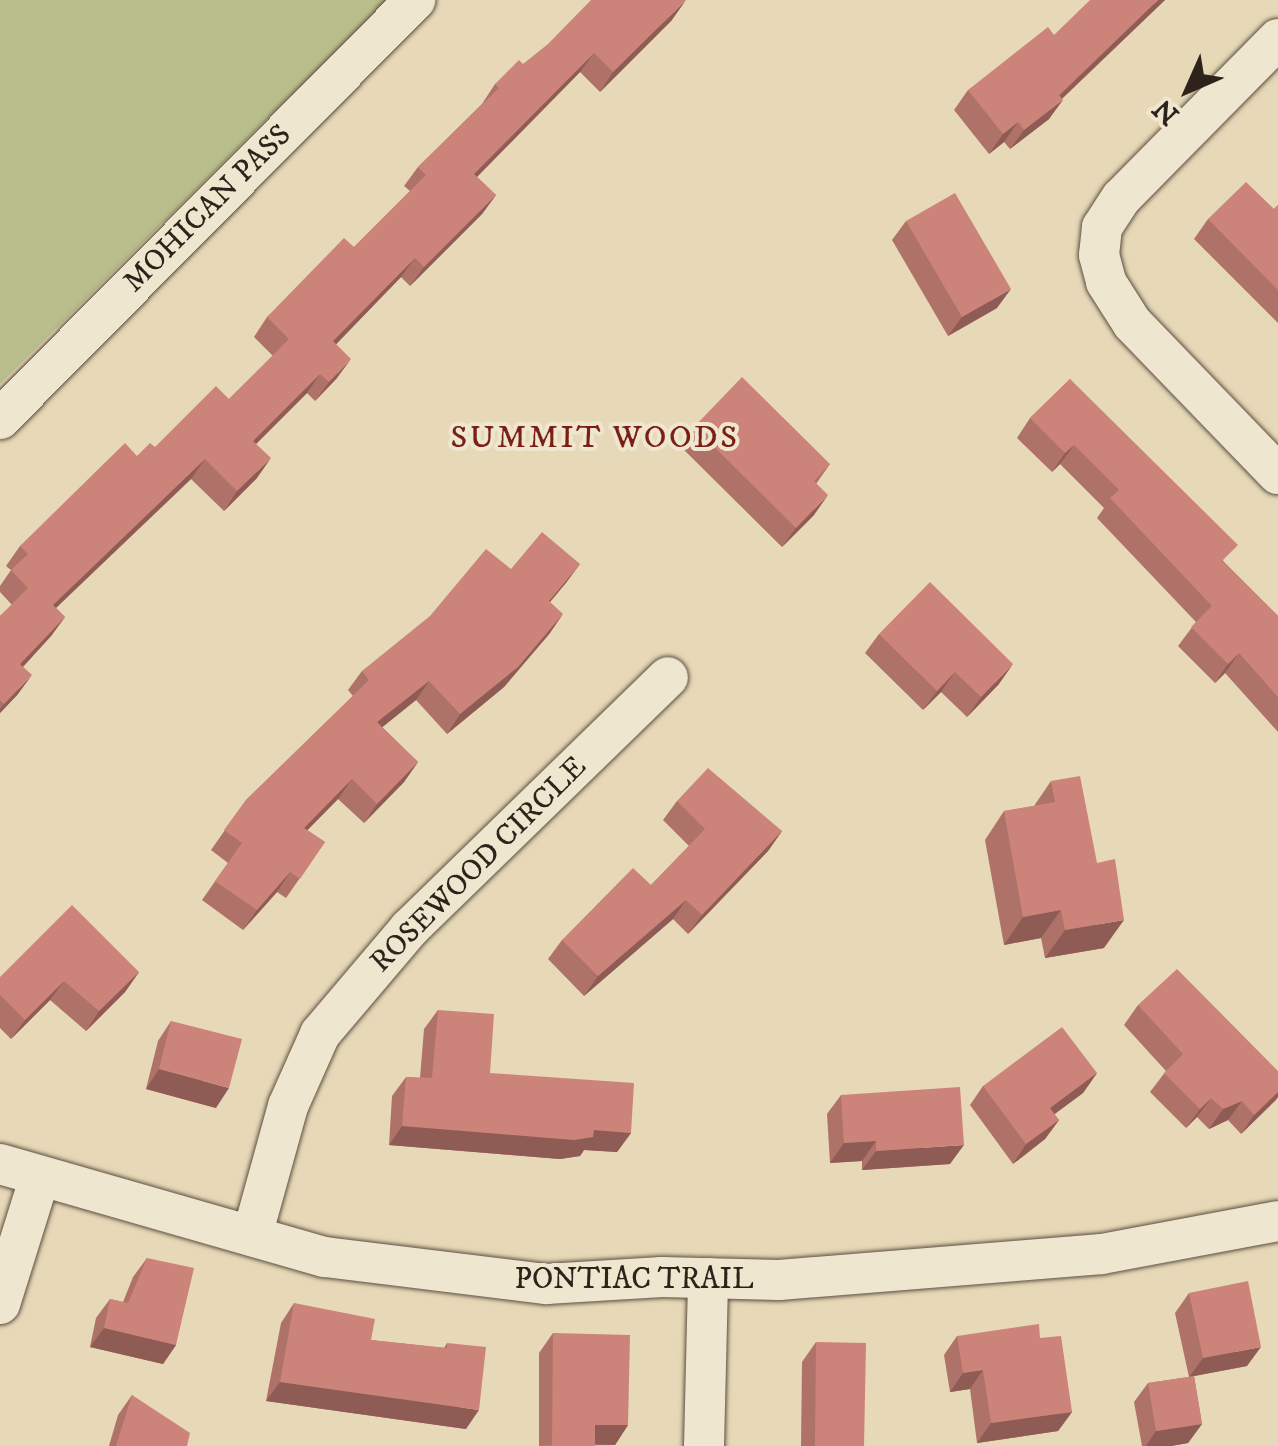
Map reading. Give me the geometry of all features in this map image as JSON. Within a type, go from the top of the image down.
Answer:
[{"type":"street","name":"MOHICAN PASS","points":[[0,419],[416,0]]},
{"type":"street","points":[[1278,39],[1120,198],[1102,227],[1099,255],[1106,282],[1132,323],[1278,474]]},
{"type":"street","name":"ROSEWOOD CIRCLE","points":[[252,1236],[288,1106],[320,1034],[408,929],[668,677]]},
{"type":"street","name":"PONTIAC TRAIL","points":[[0,1164],[325,1257],[546,1284],[708,1278],[778,1280],[1102,1254],[1278,1221]]},
{"type":"street","points":[[0,1304],[40,1176]]},
{"type":"street","points":[[704,1446],[708,1278]]},
{"type":"green space","points":[[0,0],[387,0],[0,384]]},
{"type":"building","points":[[591,0],[686,0],[613,72],[594,53],[474,174],[496,195],[424,267],[415,258],[333,341],[351,359],[329,382],[320,374],[253,441],[271,458],[237,491],[205,459],[53,605],[65,617],[20,664],[32,675],[4,704],[0,700],[0,616],[28,588],[11,570],[28,554],[20,546],[125,443],[137,456],[150,443],[155,447],[216,386],[229,399],[289,339],[267,317],[344,238],[354,247],[426,175],[418,167],[499,88],[495,84],[519,60],[523,64],[548,44]]},
{"type":"building","points":[[1090,0],[1158,0],[1059,95],[1063,100],[1024,130],[1018,122],[1003,134],[968,90],[1048,27],[1054,35]]},
{"type":"building","points":[[1246,182],[1274,209],[1278,205],[1278,290],[1208,219]]},
{"type":"building","points":[[955,193],[1011,289],[962,317],[906,221]]},
{"type":"building","points":[[742,377],[830,464],[814,481],[828,495],[796,528],[694,427]]},
{"type":"building","points":[[1070,379],[1238,545],[1222,561],[1278,616],[1278,697],[1239,653],[1228,664],[1191,627],[1212,606],[1110,498],[1119,490],[1074,445],[1065,453],[1030,418]]},
{"type":"building","points":[[542,532],[580,564],[549,601],[563,614],[518,667],[460,714],[429,681],[377,722],[418,762],[377,804],[352,779],[304,828],[325,842],[300,879],[290,872],[257,910],[215,881],[242,843],[224,830],[246,800],[369,680],[362,671],[430,616],[486,549],[511,569]]},
{"type":"building","points":[[930,582],[1013,664],[981,697],[955,672],[937,691],[879,634]]},
{"type":"building","points":[[708,768],[782,831],[702,915],[686,900],[598,976],[562,940],[633,868],[651,885],[705,829],[677,801]]},
{"type":"building","points":[[1080,776],[1097,863],[1115,859],[1124,920],[1065,930],[1061,910],[1023,917],[1004,811],[1055,802],[1051,781]]},
{"type":"building","points":[[72,905],[139,972],[99,1011],[64,981],[25,1020],[0,995],[0,977]]},
{"type":"building","points":[[1177,969],[1278,1071],[1278,1092],[1254,1115],[1242,1101],[1223,1109],[1211,1098],[1200,1109],[1164,1073],[1183,1054],[1138,1005]]},
{"type":"building","points":[[438,1010],[494,1014],[490,1073],[634,1083],[631,1133],[594,1130],[593,1137],[574,1140],[402,1126],[406,1077],[432,1078]]},
{"type":"building","points":[[171,1021],[242,1039],[229,1088],[159,1069]]},
{"type":"building","points":[[1062,1027],[1097,1073],[1050,1108],[1059,1120],[1026,1144],[983,1086]]},
{"type":"building","points":[[960,1087],[964,1145],[876,1151],[876,1141],[844,1143],[841,1095]]},
{"type":"building","points":[[147,1258],[194,1268],[176,1345],[104,1328],[110,1299],[128,1303]]},
{"type":"building","points":[[1248,1281],[1261,1347],[1203,1358],[1189,1293]]},
{"type":"building","points":[[294,1303],[375,1319],[371,1340],[447,1348],[447,1343],[486,1347],[479,1410],[280,1382]]},
{"type":"building","points":[[1039,1324],[1040,1338],[1061,1336],[1072,1412],[991,1423],[983,1370],[963,1373],[957,1336]]},
{"type":"building","points":[[553,1333],[630,1335],[628,1425],[595,1425],[595,1446],[552,1446]]},
{"type":"building","points":[[816,1342],[866,1343],[864,1446],[815,1446]]},
{"type":"building","points":[[1194,1376],[1202,1424],[1156,1431],[1148,1383]]},
{"type":"building","points":[[132,1395],[190,1433],[187,1446],[116,1446]]},
{"type":"district","name":"SUMMIT WOODS","points":[[595,438]]}]
